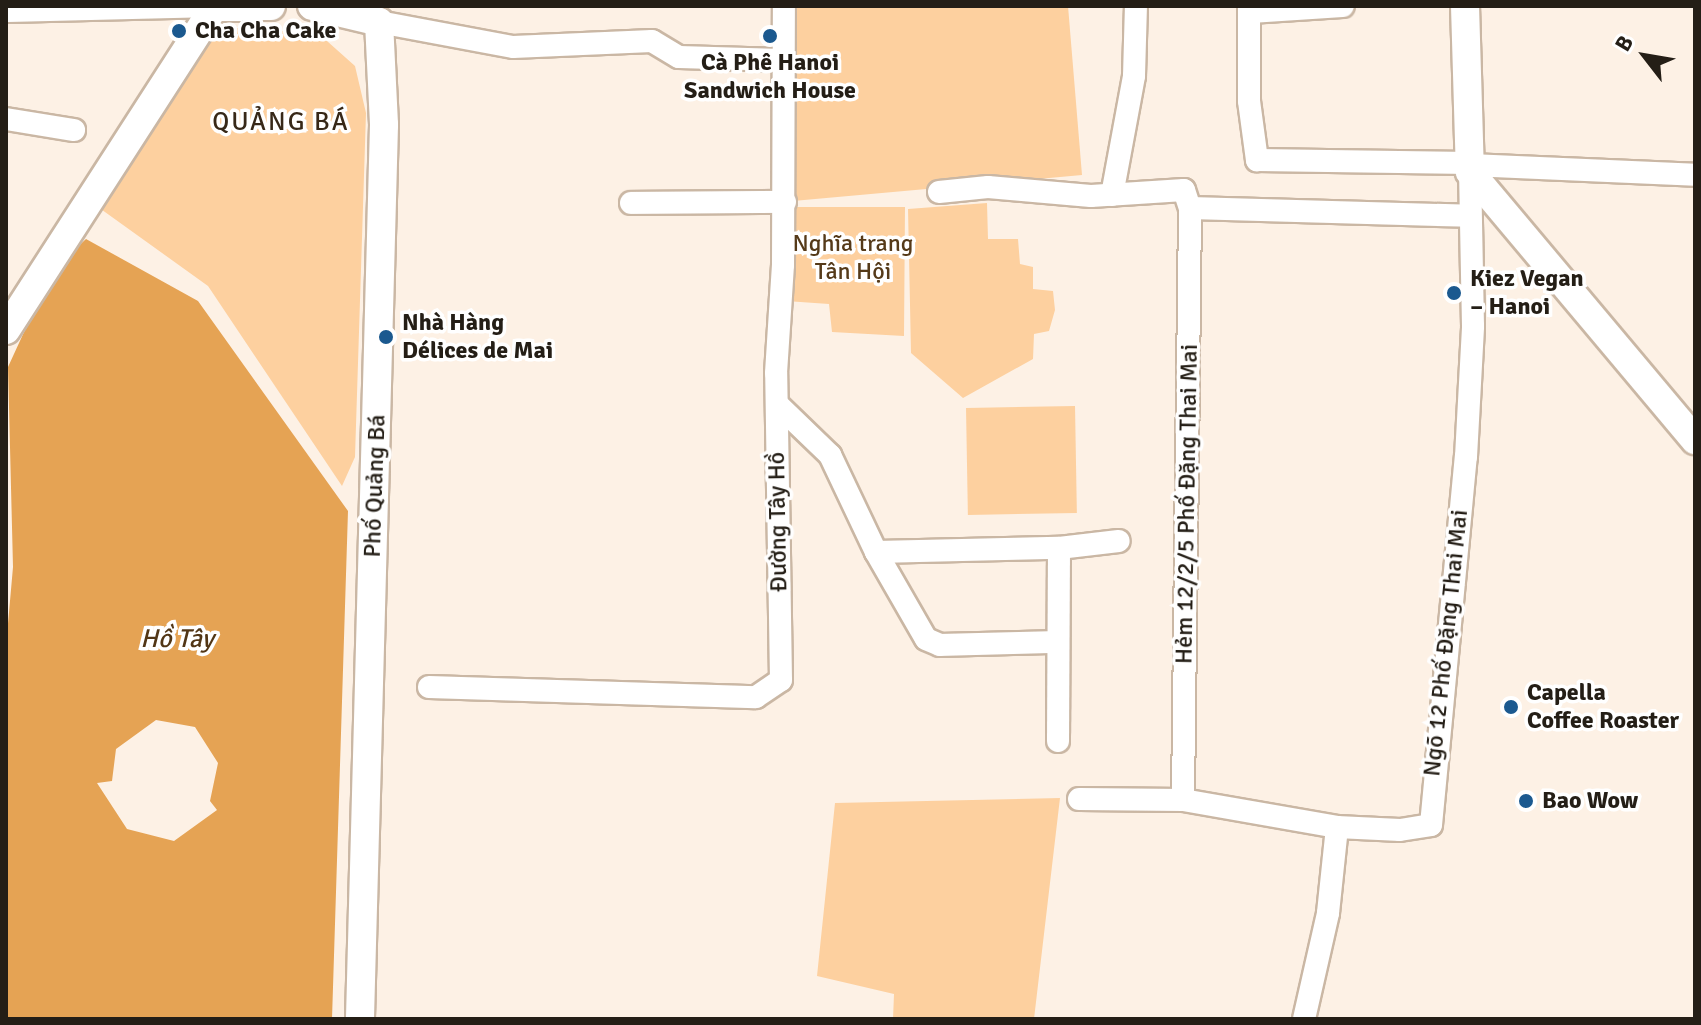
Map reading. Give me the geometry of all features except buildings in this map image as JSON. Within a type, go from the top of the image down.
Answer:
[{"type":"street","points":[[6,330],[214,6]]},
{"type":"street","points":[[6,11],[271,6]]},
{"type":"street","points":[[312,6],[513,47],[652,41],[679,57],[782,60]]},
{"type":"street","name":"Đường Tây Hồ","points":[[429,687],[756,697],[774,689],[781,680],[777,404],[785,202],[784,6]]},
{"type":"street","points":[[1112,195],[1134,76],[1136,6]]},
{"type":"street","points":[[1343,6],[1250,9],[1249,101],[1257,160],[1695,175]]},
{"type":"street","points":[[1465,6],[1470,167],[1695,440]]},
{"type":"street","name":"Phố Quảng Bá","points":[[360,1019],[381,326],[384,125],[379,22]]},
{"type":"street","points":[[6,119],[74,130]]},
{"type":"street","name":"Ngõ 12 Phố Đặng Thai Mai","points":[[1337,827],[1400,830],[1431,825],[1466,457],[1473,326],[1470,167]]},
{"type":"street","points":[[939,192],[988,187],[1112,195],[1184,190],[1190,208],[1470,216]]},
{"type":"street","points":[[631,203],[785,202]]},
{"type":"street","name":"Hẻm 12/2/5 Phố Đặng Thai Mai","points":[[1183,800],[1190,208]]},
{"type":"street","points":[[777,404],[830,455],[876,552],[932,643],[1058,642]]},
{"type":"street","points":[[876,552],[1059,548],[1119,541]]},
{"type":"street","points":[[1058,741],[1059,548]]},
{"type":"street","points":[[1079,799],[1183,800],[1337,827],[1328,913],[1304,1019]]},
{"type":"green space","points":[[795,6],[1068,6],[1082,175],[793,201]]},
{"type":"green space","points":[[216,27],[318,33],[355,66],[366,113],[355,457],[342,486],[208,286],[98,207]]},
{"type":"green space","points":[[987,203],[988,239],[1018,239],[1020,264],[1033,267],[1033,289],[1053,291],[1055,310],[1049,331],[1034,334],[1033,359],[963,398],[911,353],[908,209]]},
{"type":"green space","name":"Nghĩa trang Tân Hội","points":[[789,207],[905,207],[904,336],[832,332],[829,304],[786,301]]},
{"type":"green space","points":[[1075,406],[1077,513],[968,515],[966,408]]},
{"type":"green space","points":[[1060,798],[1034,1019],[893,1019],[894,994],[817,976],[835,803]]},
{"type":"water","name":"Hồ Tây","points":[[86,239],[198,301],[348,511],[332,1019],[6,1019],[6,646],[13,567],[8,367],[30,319],[72,252]]},
{"type":"pier","points":[[156,720],[195,727],[218,763],[210,801],[217,810],[174,841],[127,829],[97,783],[112,781],[116,749]]},
{"type":"place","name":"Cha Cha Cake","points":[[179,31]]},
{"type":"place","name":"Cà Phê Hanoi Sandwich House","points":[[770,36]]},
{"type":"place","name":"Kiez Vegan – Hanoi","points":[[1454,293]]},
{"type":"place","name":"Nhà Hàng Délices de Mai","points":[[386,337]]},
{"type":"place","name":"Capella Coffee Roaster","points":[[1511,707]]},
{"type":"place","name":"Bao Wow","points":[[1526,801]]},
{"type":"district","name":"QUẢNG BÁ","points":[[281,123]]}]
